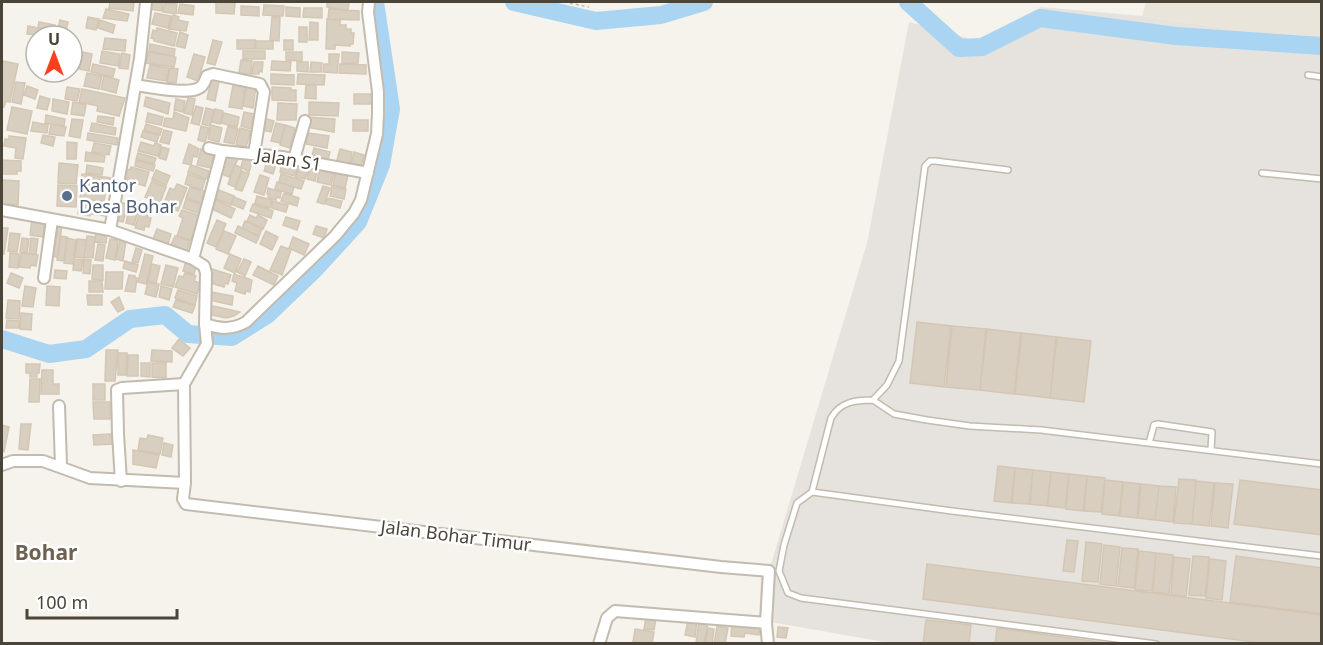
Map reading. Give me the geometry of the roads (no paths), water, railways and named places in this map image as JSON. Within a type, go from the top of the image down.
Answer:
[{"type":"street","points":[[110,230],[136,85],[146,2]]},
{"type":"street","points":[[205,326],[236,327],[253,316],[335,236],[358,207],[368,173],[378,112],[378,92],[367,3]]},
{"type":"street","points":[[136,85],[192,90],[201,87],[207,76],[213,74],[260,84],[264,92],[254,154]]},
{"type":"street","points":[[294,159],[304,121]]},
{"type":"street","name":"Jalan S1","points":[[209,148],[294,159],[368,173]]},
{"type":"street","points":[[193,259],[222,151]]},
{"type":"street","points":[[2,210],[110,230],[193,259],[204,266],[207,344],[184,384],[185,483],[90,478],[43,461],[13,461],[2,465]]},
{"type":"street","points":[[44,278],[52,220]]},
{"type":"street","points":[[122,481],[117,390],[184,384]]},
{"type":"street","points":[[59,406],[62,466]]},
{"type":"street","name":"Jalan Bohar Timur","points":[[185,483],[183,499],[190,506],[721,567],[774,571]]},
{"type":"street","points":[[768,644],[766,623],[774,571]]},
{"type":"street","points":[[599,644],[607,618],[615,611],[766,623]]},
{"type":"lane","points":[[1308,75],[1322,77]]},
{"type":"lane","points":[[873,400],[887,385],[899,361],[925,166],[930,161],[935,161],[1008,170]]},
{"type":"lane","points":[[1262,173],[1322,179]]},
{"type":"lane","points":[[1156,644],[801,598],[788,593],[774,571],[796,503],[812,492],[831,418],[837,408],[859,400],[873,400],[894,414],[927,420],[970,426],[1041,430],[1322,464]]},
{"type":"lane","points":[[1149,443],[1152,428],[1158,424],[1208,430],[1212,432],[1211,450]]},
{"type":"lane","points":[[812,492],[1322,556]]},
{"type":"waterway","points":[[2,339],[49,354],[86,349],[130,319],[165,315],[188,334],[232,337],[267,315],[315,269],[358,222],[381,165],[391,109],[375,2]]},
{"type":"waterway","points":[[514,2],[596,21],[661,15],[704,2]]},
{"type":"waterway","points":[[908,2],[959,48],[982,47],[1040,18],[1176,36],[1322,46]]},
{"type":"place","name":"Kantor Desa Bohar","points":[[67,196]]},
{"type":"district","name":"Bohar","points":[[46,553]]}]
